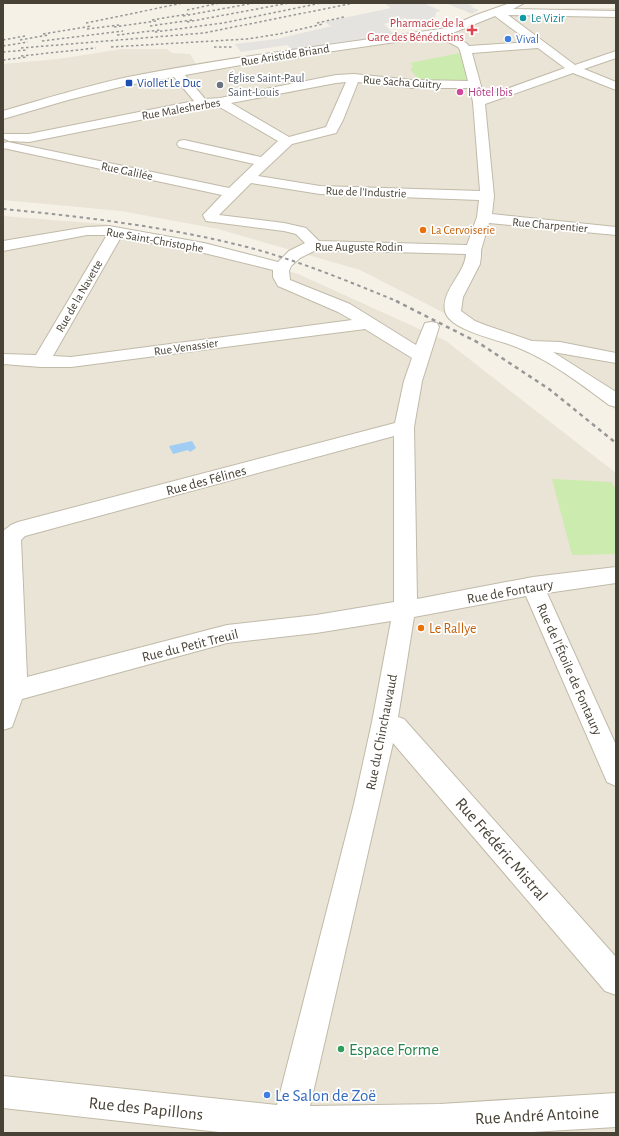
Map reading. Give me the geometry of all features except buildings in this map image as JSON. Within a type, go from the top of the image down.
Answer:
[{"type":"street","points":[[497,12],[519,3]]},
{"type":"street","points":[[593,14],[602,9],[603,7],[601,3]]},
{"type":"street","points":[[601,3],[616,8]]},
{"type":"street","points":[[497,12],[616,14]]},
{"type":"street","points":[[497,12],[573,69],[616,86]]},
{"type":"street","name":"Rue Aristide Briand","points":[[3,114],[99,87],[176,72],[439,33],[458,28],[480,17],[497,12]]},
{"type":"street","points":[[458,28],[479,102],[487,196],[484,217],[473,250],[474,253],[469,270],[454,299],[452,307],[453,312],[462,320],[481,329],[529,346],[579,376],[616,401]]},
{"type":"street","points":[[439,33],[464,48],[540,45]]},
{"type":"street","points":[[479,102],[616,54]]},
{"type":"street","points":[[176,72],[201,102],[205,103]]},
{"type":"street","points":[[314,244],[301,231],[284,227],[212,218],[210,215],[263,162],[287,141],[331,130],[337,120],[354,78]]},
{"type":"street","name":"Rue Sacha Guitry","points":[[354,78],[412,84],[475,85]]},
{"type":"street","name":"Rue Malesherbes","points":[[11,142],[205,103],[220,102],[336,79],[354,78]]},
{"type":"street","points":[[220,102],[287,141]]},
{"type":"street","points":[[3,114],[12,132],[11,142]]},
{"type":"street","name":"Rue Galilée","points":[[11,142],[231,193]]},
{"type":"street","points":[[184,144],[263,162]]},
{"type":"street","name":"Rue de l'Industrie","points":[[247,178],[320,190],[487,196]]},
{"type":"street","name":"Rue Charpentier","points":[[484,217],[496,220],[616,231]]},
{"type":"street","name":"Rue Saint-Christophe","points":[[3,246],[87,231],[117,231],[204,248],[281,267]]},
{"type":"street","name":"Rue de la Navette","points":[[41,362],[117,231]]},
{"type":"street","name":"Rue Auguste Rodin","points":[[281,267],[298,252],[314,244],[473,250]]},
{"type":"street","points":[[281,267],[280,276],[284,283],[334,304],[369,323],[421,356]]},
{"type":"street","name":"Rue Venassier","points":[[3,360],[41,362],[92,360],[369,323]]},
{"type":"street","name":"Rue du Chinchauvaud","points":[[289,1128],[385,722],[404,610],[406,456],[404,427],[413,381],[431,327]]},
{"type":"street","points":[[529,346],[560,347],[616,358]]},
{"type":"street","name":"Rue des Félines","points":[[8,692],[15,676],[10,537],[18,530],[404,427]]},
{"type":"street","name":"Rue de Fontaury","points":[[404,610],[533,586],[609,574],[616,575]]},
{"type":"street","name":"Rue de l'Étoile de Fontaury","points":[[533,586],[616,774]]},
{"type":"street","name":"Rue du Petit Treuil","points":[[8,692],[227,634],[316,624],[404,610]]},
{"type":"street","points":[[3,719],[8,692]]},
{"type":"street","name":"Rue Frédéric Mistral","points":[[385,722],[395,727],[616,980]]},
{"type":"street","name":"Rue des Papillons","points":[[3,1092],[289,1128]]},
{"type":"street","name":"Rue André Antoine","points":[[289,1128],[616,1110]]},
{"type":"shaded area","points":[[384,3],[423,3],[441,11],[436,12],[434,20],[414,24],[405,18],[384,24],[396,36],[293,50],[287,45],[241,52],[235,44],[277,39],[331,26],[324,22],[391,8]]},
{"type":"shaded area","points":[[446,3],[466,3],[479,10],[472,14]]},
{"type":"shaded area","points":[[569,8],[616,8],[616,410],[567,374],[513,344],[495,339],[360,270],[218,229],[121,211],[3,200],[3,64],[58,59],[122,49],[167,49],[172,53],[190,54],[197,66],[439,33],[480,17],[519,11]]},
{"type":"shaded area","points":[[3,216],[104,224],[233,254],[298,274],[446,341],[616,473],[616,1133],[3,1133]]},
{"type":"green space","points":[[460,53],[468,82],[418,80],[410,68],[414,67],[410,63]]},
{"type":"green space","points":[[552,479],[611,482],[616,489],[616,554],[572,555]]},
{"type":"water","points":[[192,441],[196,448],[190,452],[188,450],[173,454],[169,446]]},
{"type":"railway","points":[[86,23],[183,3]]},
{"type":"railway","points":[[187,10],[220,3]]},
{"type":"railway","points":[[183,16],[254,3]]},
{"type":"railway","points":[[187,22],[289,3]]},
{"type":"railway","points":[[155,32],[223,23],[321,3]]},
{"type":"railway","points":[[21,48],[204,33],[354,3]]},
{"type":"railway","points":[[152,20],[188,14]]},
{"type":"railway","points":[[317,23],[344,17]]},
{"type":"railway","points":[[150,26],[192,20]]},
{"type":"railway","points":[[114,27],[156,21]]},
{"type":"railway","points":[[111,47],[247,39],[279,34],[323,24]]},
{"type":"railway","points":[[87,29],[119,25]]},
{"type":"railway","points":[[43,34],[92,26]]},
{"type":"railway","points":[[117,35],[160,30]]},
{"type":"railway","points":[[42,41],[123,31]]},
{"type":"railway","points":[[20,40],[48,35]]},
{"type":"railway","points":[[3,40],[25,36]]},
{"type":"railway","points":[[3,46],[28,42]]},
{"type":"railway","points":[[214,47],[233,47]]},
{"type":"railway","points":[[21,56],[96,48]]},
{"type":"railway","points":[[3,52],[27,50]]},
{"type":"railway","points":[[3,60],[27,57]]},
{"type":"railway","points":[[3,209],[128,224],[189,234],[251,248],[326,273],[399,302]]},
{"type":"railway","points":[[396,301],[479,343],[549,389],[616,443]]},
{"type":"place","name":"Le Vizir","points":[[523,18]]},
{"type":"place","name":"Pharmacie de la Gare des Bénédictins","points":[[472,30]]},
{"type":"place","name":"Vival","points":[[508,39]]},
{"type":"place","name":"Viollet Le Duc","points":[[129,83]]},
{"type":"place","name":"Église Saint-Paul Saint-Louis","points":[[220,85]]},
{"type":"place","name":"Hôtel Ibis","points":[[460,92]]},
{"type":"place","name":"La Cervoiserie","points":[[423,230]]},
{"type":"place","name":"Le Rallye","points":[[421,628]]},
{"type":"place","name":"Espace Forme","points":[[341,1049]]},
{"type":"place","name":"Le Salon de Zoë","points":[[267,1095]]}]
